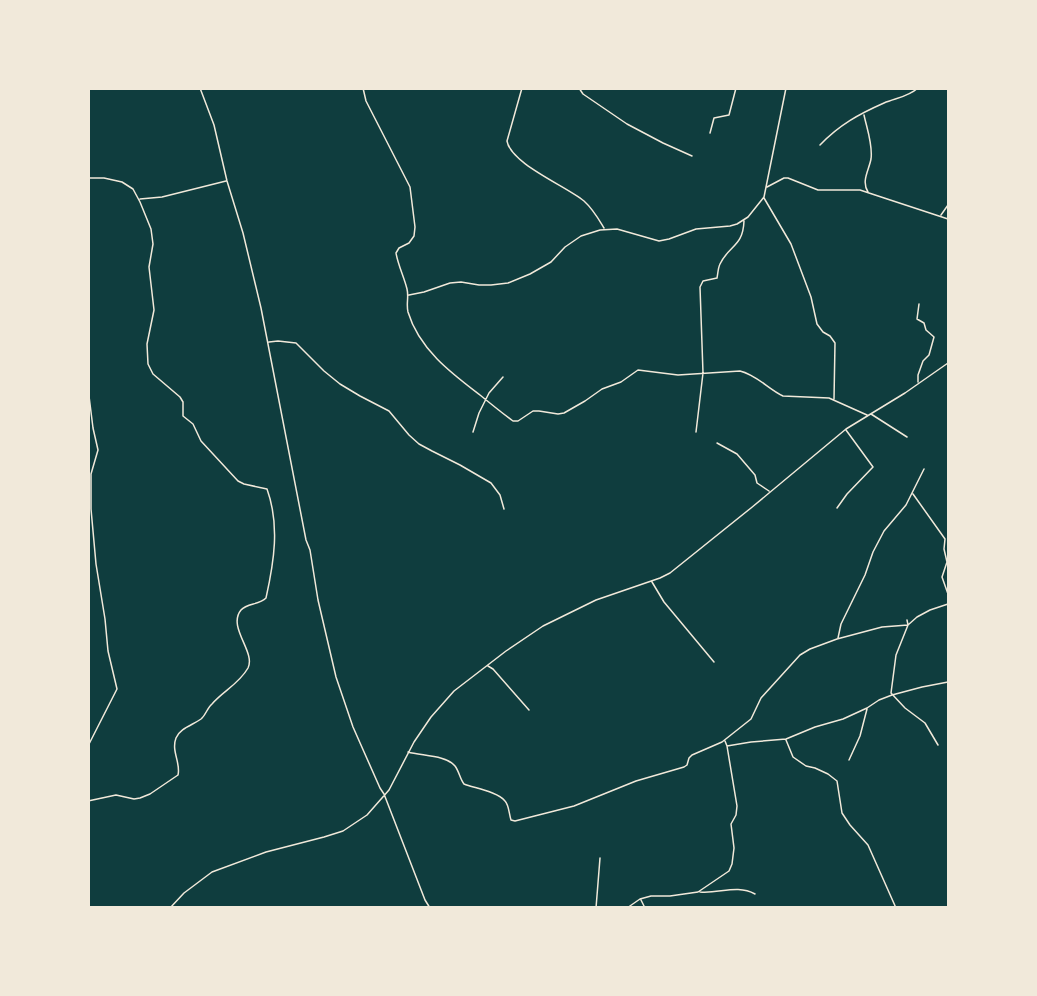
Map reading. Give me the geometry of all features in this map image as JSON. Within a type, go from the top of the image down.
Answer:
[{"type":"street","points":[[200,88],[214,125],[226,181],[243,232],[268,342],[318,600],[336,677],[353,727],[384,794],[429,908]]},
{"type":"street","points":[[363,88],[366,101],[410,187],[414,236],[396,253],[408,296],[409,315],[435,358],[511,420],[515,422],[533,411],[564,413],[602,389],[621,382],[638,370],[678,375],[740,371],[750,374],[783,396],[834,399],[869,415],[907,437]]},
{"type":"street","points":[[522,88],[507,141],[509,148],[536,171],[585,202],[604,229]]},
{"type":"street","points":[[579,88],[583,94],[627,124],[692,156]]},
{"type":"street","points":[[710,133],[714,118],[729,115],[736,88]]},
{"type":"street","points":[[408,296],[450,283],[479,285],[508,283],[551,262],[565,247],[581,236],[604,229],[617,229],[659,242],[696,229],[730,226],[744,220],[764,197],[786,88]]},
{"type":"street","points":[[820,145],[838,128],[918,88]]},
{"type":"street","points":[[864,114],[871,156],[865,182],[869,192]]},
{"type":"street","points":[[88,178],[104,178],[122,182],[133,189],[139,199],[152,229],[153,239],[149,267],[154,310],[147,344],[150,369],[180,397],[183,402],[183,416],[193,424],[201,441],[237,481],[267,489],[274,518],[275,539],[266,598],[262,602],[245,607],[238,616],[249,665],[236,684],[209,706],[202,718],[178,734],[174,747],[178,775],[140,798],[117,795],[88,801]]},
{"type":"street","points":[[766,187],[788,178],[818,190],[860,190],[948,219]]},
{"type":"street","points":[[139,199],[162,197],[226,181]]},
{"type":"street","points":[[764,197],[790,244],[811,297],[817,324],[835,343],[834,399]]},
{"type":"street","points":[[940,216],[948,205]]},
{"type":"street","points":[[696,432],[703,373],[700,286],[703,281],[717,278],[720,263],[735,247],[742,235],[744,220]]},
{"type":"street","points":[[918,383],[923,360],[929,355],[934,336],[926,330],[924,323],[916,320],[920,304]]},
{"type":"street","points":[[268,342],[296,343],[340,384],[389,411],[419,444],[491,483],[500,495],[504,509]]},
{"type":"street","points":[[170,908],[184,893],[212,872],[266,852],[343,831],[367,815],[389,790],[414,742],[438,708],[454,691],[515,644],[543,626],[589,604],[670,573],[846,429],[905,393],[948,363]]},
{"type":"street","points":[[474,432],[489,393],[503,377]]},
{"type":"street","points":[[88,388],[98,450],[91,474],[91,509],[96,564],[108,651],[117,689],[88,746]]},
{"type":"street","points":[[837,508],[873,466],[846,429]]},
{"type":"street","points":[[717,443],[737,454],[755,475],[757,483],[770,492]]},
{"type":"street","points":[[837,639],[841,624],[865,575],[873,552],[884,531],[906,505],[924,469]]},
{"type":"street","points":[[913,493],[945,539],[944,549],[947,562],[942,577],[948,594]]},
{"type":"street","points":[[651,581],[664,602],[714,662]]},
{"type":"street","points":[[938,745],[925,723],[905,708],[891,693],[896,655],[906,627],[917,617],[948,604]]},
{"type":"street","points":[[907,620],[908,625]]},
{"type":"street","points":[[408,752],[429,755],[450,762],[456,767],[464,784],[504,799],[507,802],[511,820],[515,821],[574,806],[636,781],[687,765],[692,755],[724,740],[751,719],[761,698],[794,660],[810,650],[837,639],[882,627],[908,625]]},
{"type":"street","points":[[487,666],[493,669],[530,710]]},
{"type":"street","points":[[728,746],[786,740],[815,727],[843,719],[892,695],[948,682]]},
{"type":"street","points":[[849,760],[860,736],[867,708]]},
{"type":"street","points":[[698,892],[729,871],[732,864],[734,842],[731,824],[736,815],[737,806],[728,746],[724,740]]},
{"type":"street","points":[[786,740],[793,757],[806,766],[828,774],[837,781],[842,813],[868,845],[896,908]]},
{"type":"street","points":[[596,908],[600,858]]},
{"type":"street","points":[[627,908],[640,899],[651,896],[709,893],[735,888],[755,894]]},
{"type":"street","points":[[640,899],[645,908]]}]
